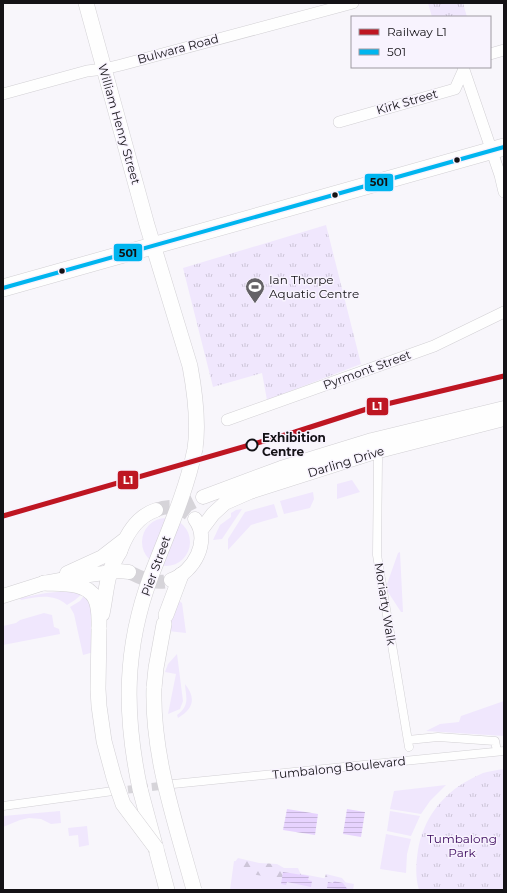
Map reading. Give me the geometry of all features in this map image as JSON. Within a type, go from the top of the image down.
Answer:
[{"type":"main road","name":"William Henry Street","points":[[86,3],[154,245]]},
{"type":"main road","points":[[3,288],[498,149]]},
{"type":"main road","name":"Pier Street","points":[[154,245],[181,334],[194,385],[197,423],[195,449],[187,483],[151,578],[134,635],[130,665],[128,698],[134,760],[167,890]]},
{"type":"main road","points":[[99,629],[110,572],[113,562],[122,546]]},
{"type":"main road","points":[[176,578],[165,620],[156,668],[153,708],[158,754],[194,890]]},
{"type":"main road","points":[[44,583],[74,584],[89,591],[95,598],[98,606],[99,629],[99,706],[104,741],[123,804],[156,848]]},
{"type":"street","name":"Bulwara Road","points":[[3,94],[87,71],[104,69],[353,3]]},
{"type":"street","points":[[491,54],[504,50]]},
{"type":"street","points":[[463,68],[498,149],[504,192]]},
{"type":"street","name":"Kirk Street","points":[[339,122],[455,89],[463,68]]},
{"type":"street","name":"Pyrmont Street","points":[[226,420],[434,346],[504,312]]},
{"type":"street","name":"Darling Drive","points":[[203,497],[280,468],[372,440],[504,408]]},
{"type":"street","name":"Darling Drive","points":[[176,578],[190,568],[196,558],[202,540],[198,525],[225,504],[250,492],[376,452],[504,419]]},
{"type":"street","name":"Moriarty Walk","points":[[378,459],[377,554],[408,744],[438,737],[495,741],[500,751]]},
{"type":"street","points":[[3,596],[44,583],[119,570],[130,572],[123,566],[120,558],[122,546],[136,523],[144,516],[156,510]]},
{"type":"street","points":[[44,583],[122,546]]},
{"type":"street","name":"Tumbalong Boulevard","points":[[173,784],[304,772],[500,751]]},
{"type":"street","points":[[3,806],[113,791]]},
{"type":"green space","points":[[428,3],[463,3],[467,16],[432,16]]},
{"type":"green space","name":"Ian Thorpe Aquatic Centre","points":[[326,225],[361,364],[267,400],[262,373],[213,387],[183,268]]},
{"type":"green space","points":[[352,480],[360,492],[337,499],[337,484]]},
{"type":"green space","points":[[313,492],[314,499],[310,508],[284,514],[280,501]]},
{"type":"green space","points":[[274,504],[278,517],[251,525],[228,550],[228,539],[245,512]]},
{"type":"green space","points":[[242,509],[222,539],[213,540],[220,525],[231,517],[231,513]]},
{"type":"green space","points":[[166,518],[175,520],[183,525],[188,533],[190,542],[188,551],[183,559],[175,564],[166,566],[157,564],[149,559],[144,551],[142,542],[144,533],[149,525],[157,520]]},
{"type":"green space","points":[[400,552],[403,612],[401,612],[386,589],[398,553]]},
{"type":"green space","points":[[68,591],[82,594],[67,605],[62,601],[51,597],[21,600],[20,598],[46,593]]},
{"type":"green space","points":[[85,594],[91,598],[94,652],[83,655],[74,614],[70,607],[80,601]]},
{"type":"green space","points":[[179,601],[182,603],[186,633],[168,631],[172,616]]},
{"type":"green space","points":[[44,613],[52,615],[54,627],[59,629],[60,634],[3,645],[3,626]]},
{"type":"green space","points":[[177,654],[183,701],[180,709],[168,714],[176,674],[165,672],[168,664]]},
{"type":"green space","points":[[185,684],[191,694],[192,702],[190,707],[178,718],[177,715],[186,704]]},
{"type":"green space","points":[[504,701],[504,736],[426,731],[440,724],[459,722],[461,716]]},
{"type":"green space","name":"Tumbalong Park","points":[[504,769],[504,890],[419,890],[416,870],[418,850],[424,828],[435,809],[450,793],[469,780],[483,773]]},
{"type":"green space","points":[[446,785],[430,801],[421,814],[390,809],[394,791]]},
{"type":"green space","points":[[60,811],[61,823],[51,824],[41,819],[29,818],[3,827],[3,816]]},
{"type":"green space","points":[[390,811],[420,816],[411,836],[387,831]]},
{"type":"green space","points":[[87,826],[89,845],[79,847],[78,835],[69,836],[68,828]]},
{"type":"green space","points":[[386,834],[411,839],[407,854],[406,873],[380,869]]},
{"type":"green space","points":[[238,858],[259,863],[277,864],[284,868],[298,868],[302,877],[283,876],[281,879],[240,872],[235,868],[234,863]]},
{"type":"green space","points":[[234,861],[354,884],[353,890],[230,890]]},
{"type":"green space","points":[[326,874],[342,878],[352,890],[333,890],[322,885]]},
{"type":"shaded area","points":[[287,809],[318,814],[315,835],[283,830]]},
{"type":"shaded area","points":[[347,809],[365,812],[361,837],[343,834]]},
{"type":"shaded area","points":[[283,872],[309,876],[308,880],[312,881],[311,887],[287,882],[286,885],[281,884]]},
{"type":"shaded area","points":[[334,881],[343,883],[348,890],[327,888],[328,882],[333,883]]},
{"type":"tunnel","points":[[181,508],[203,497]]},
{"type":"tunnel","points":[[156,510],[167,507],[182,509],[195,519]]},
{"type":"tunnel","points":[[131,573],[156,582],[171,580]]},
{"type":"tunnel","points":[[116,791],[169,785]]},
{"type":"rail line","name":"L1","points":[[3,516],[295,432],[370,408],[504,376]]},
{"type":"transit line","name":"501","points":[[3,288],[504,147]]},
{"type":"place","name":"Ian Thorpe Aquatic Centre","points":[[255,304]]},
{"type":"place","name":"Exhibition Centre","points":[[252,445]]}]
